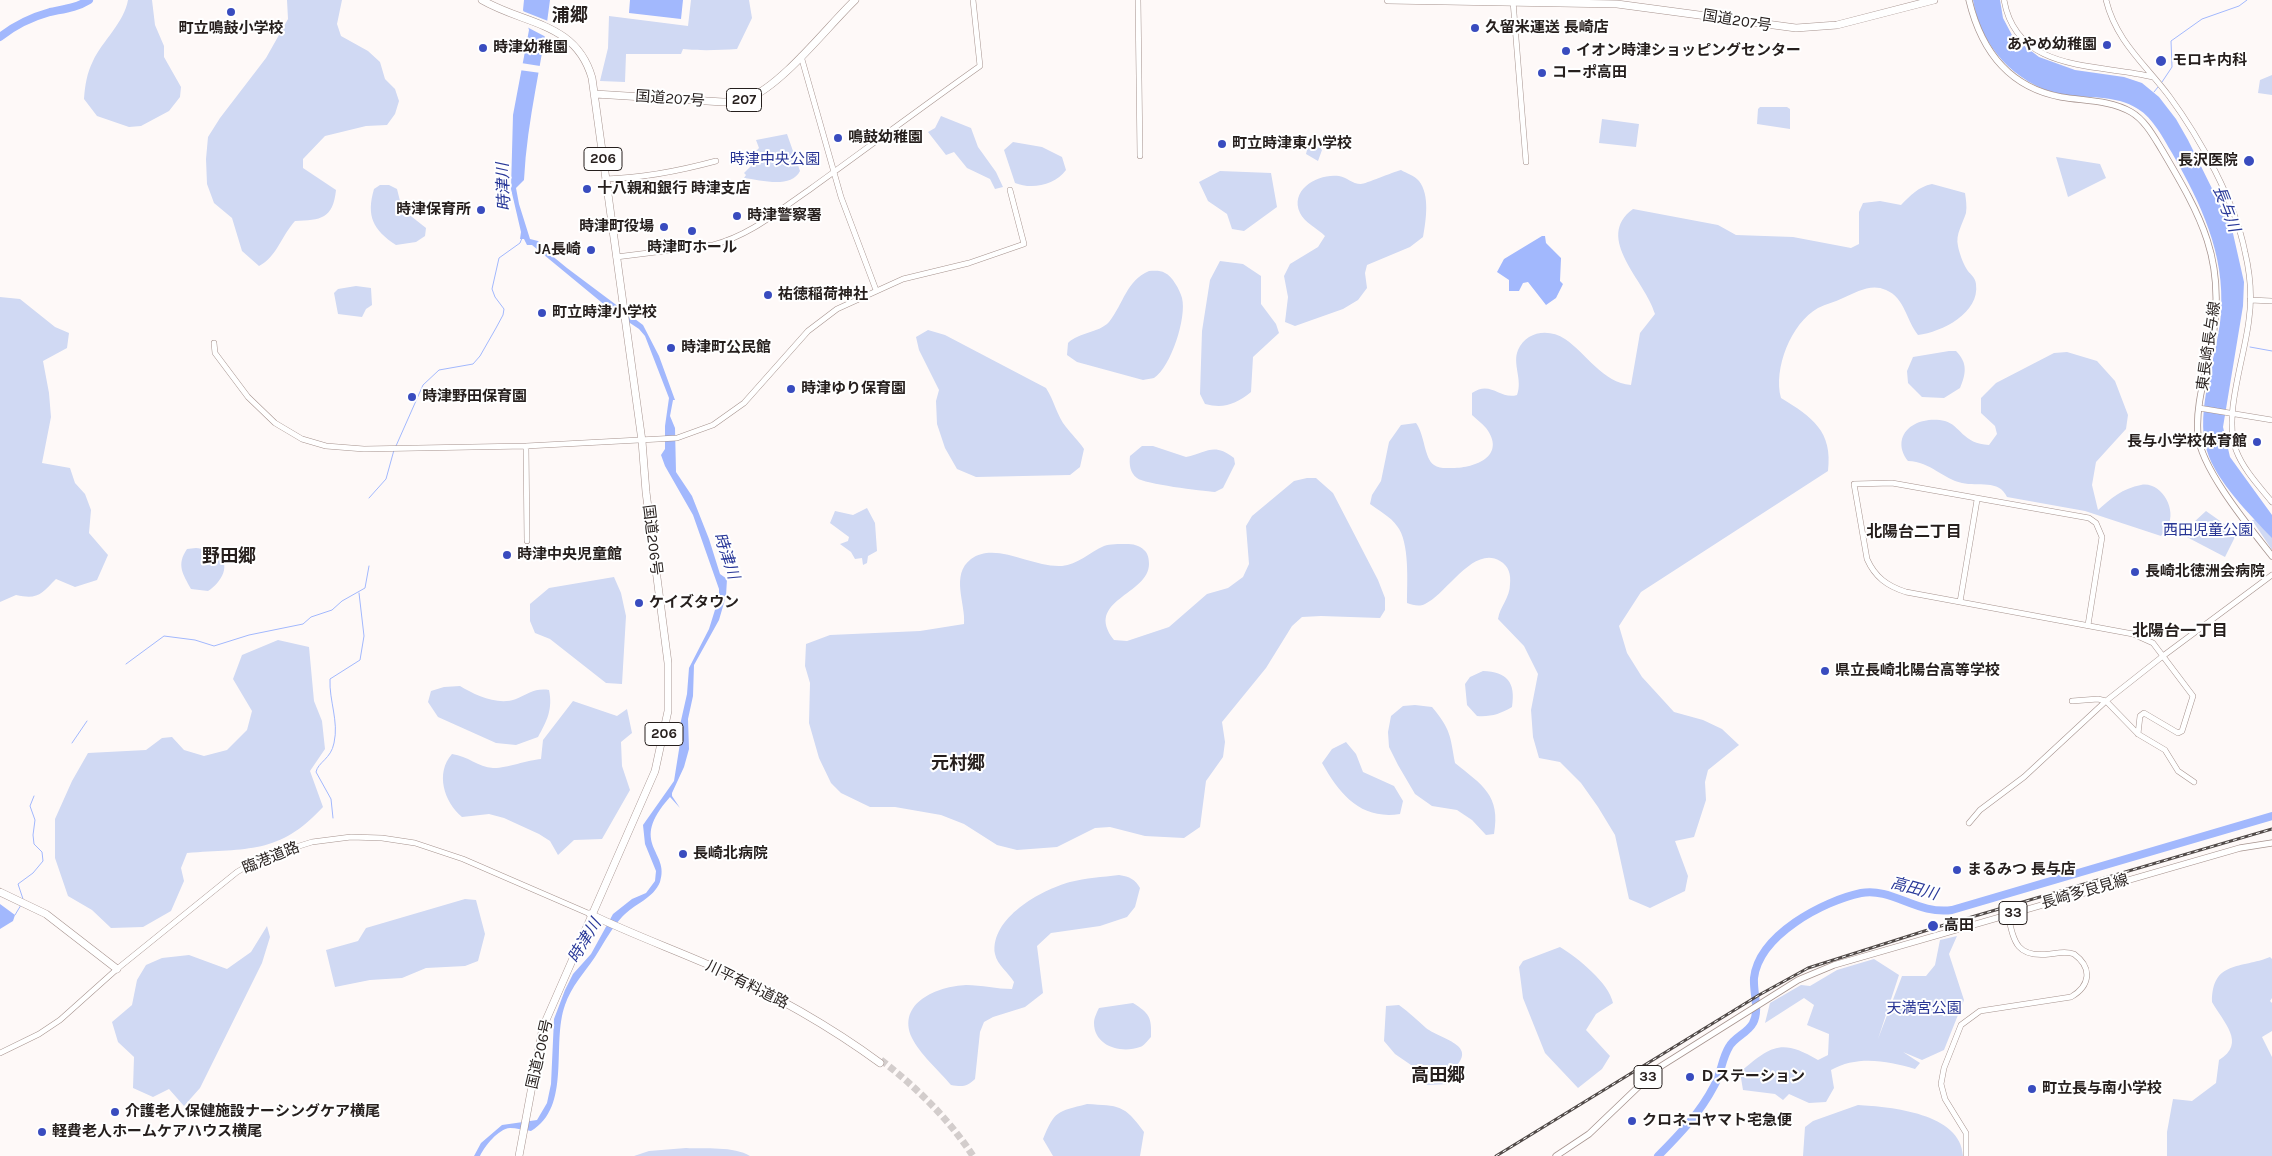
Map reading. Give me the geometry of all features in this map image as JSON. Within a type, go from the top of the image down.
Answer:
[{"type":"highway","name":"国道206号","points":[[482,0],[549,28],[570,40],[582,52],[591,72],[642,441],[646,492],[668,663],[668,711],[655,771],[590,914],[543,1027],[519,1156]]},
{"type":"highway","name":"国道207号","points":[[595,94],[723,102],[743,100],[762,92],[855,0]]},
{"type":"highway","name":"国道207号","points":[[1388,0],[1513,1],[1633,5],[1796,28],[1838,25],[1934,0]]},
{"type":"highway","points":[[0,892],[31,906],[64,926],[117,969]]},
{"type":"highway","name":"川平有料道路","points":[[590,914],[709,966],[783,1002],[835,1031],[880,1061]]},
{"type":"main road","name":"東長崎長与線","points":[[1969,0],[1981,39],[1990,54],[2010,74],[2045,94],[2114,105],[2132,113],[2141,120],[2160,147],[2194,206],[2205,230],[2216,278],[2213,339],[2198,435],[2203,456],[2221,485],[2272,556]]},
{"type":"main road","name":"長崎多良見線","points":[[1556,1156],[1590,1134],[1658,1068],[1798,980],[1834,965],[2240,848],[2272,842]]},
{"type":"street","points":[[616,257],[714,245],[729,241],[759,226],[833,173],[980,66],[972,0]]},
{"type":"street","points":[[1138,0],[1140,156]]},
{"type":"street","points":[[2004,0],[2012,26],[2024,40],[2040,52],[2077,66],[2126,70],[2154,77]]},
{"type":"street","points":[[2106,0],[2116,30],[2130,52],[2154,77],[2186,123],[2229,201],[2240,229],[2246,254],[2250,300],[2249,319],[2231,414],[2232,438],[2239,457],[2272,502]]},
{"type":"street","points":[[1513,1],[1526,162]]},
{"type":"street","points":[[801,55],[833,173],[876,290]]},
{"type":"street","points":[[606,179],[667,174],[716,161]]},
{"type":"street","points":[[214,343],[216,353],[248,397],[288,432],[326,446],[347,449],[526,446],[677,438],[713,425],[744,404],[820,320],[876,290],[903,279],[969,263],[1024,244],[1010,190]]},
{"type":"street","points":[[2250,300],[2272,301]]},
{"type":"street","points":[[2201,408],[2272,420]]},
{"type":"street","points":[[526,446],[528,541]]},
{"type":"street","points":[[2088,625],[2102,545],[2102,537],[2096,523],[2089,518],[1977,500],[1892,483],[1854,484],[1866,554],[1883,582],[1897,589],[2144,637],[2153,643],[2193,696],[2182,731],[2178,733],[2144,713],[2140,716],[2138,734]]},
{"type":"street","points":[[1960,602],[1977,500]]},
{"type":"street","points":[[1969,823],[1980,810],[2024,777],[2106,701],[2272,575]]},
{"type":"street","points":[[2072,701],[2098,699],[2106,701],[2138,734],[2165,750],[2178,771],[2194,782]]},
{"type":"street","name":"臨港道路","points":[[0,1053],[39,1034],[60,1020],[117,969],[237,872],[261,858],[291,847],[327,839],[382,838],[422,845],[463,860],[590,914]]},
{"type":"street","points":[[1966,1156],[1966,1133],[1945,1099],[1941,1084],[1944,1068],[1962,1025],[1980,1011],[2071,997],[2080,992],[2087,979],[2084,963],[2074,954],[2069,952],[2035,956],[2026,953],[2013,937],[2008,915]]},
{"type":"green space","points":[[128,0],[152,0],[155,25],[164,46],[164,57],[181,87],[180,97],[169,111],[141,126],[129,127],[97,116],[84,99],[91,66],[97,53],[118,24]]},
{"type":"green space","points":[[287,0],[342,0],[337,24],[341,36],[368,51],[380,62],[385,79],[395,89],[399,101],[395,114],[387,125],[366,126],[325,136],[303,159],[303,168],[336,190],[332,207],[329,212],[319,218],[295,221],[270,258],[259,266],[242,251],[232,218],[214,203],[207,184],[206,159],[208,137],[220,118],[266,58],[288,19]]},
{"type":"green space","points":[[691,0],[749,0],[752,18],[737,49],[683,49],[681,54],[626,54],[625,82],[600,81],[608,48],[609,16],[688,26]]},
{"type":"green space","points":[[2272,75],[2272,95],[2258,93],[2260,80]]},
{"type":"green space","points":[[1760,107],[1787,107],[1790,109],[1790,129],[1757,124],[1758,109]]},
{"type":"green space","points":[[941,116],[971,128],[978,147],[996,172],[1003,187],[995,189],[990,179],[967,168],[954,152],[946,155],[928,132],[935,128]]},
{"type":"green space","points":[[1602,119],[1639,124],[1636,147],[1599,143]]},
{"type":"green space","name":"時津中央公園","points":[[787,134],[800,171],[796,177],[783,182],[744,178],[746,175],[744,173],[752,165],[753,154],[759,148],[756,140]]},
{"type":"green space","points":[[1013,142],[1042,147],[1062,157],[1066,170],[1050,183],[1043,185],[1029,186],[1015,183],[1004,150]]},
{"type":"green space","points":[[1308,146],[1319,146],[1322,150],[1318,161],[1306,154]]},
{"type":"green space","points":[[2056,157],[2100,164],[2106,178],[2068,197]]},
{"type":"green space","points":[[1401,170],[1417,179],[1425,193],[1426,208],[1423,237],[1410,247],[1367,265],[1365,273],[1367,288],[1358,300],[1343,309],[1295,326],[1285,322],[1288,297],[1284,276],[1290,264],[1318,247],[1325,236],[1300,213],[1298,204],[1302,190],[1308,184],[1323,177],[1339,176],[1361,184]]},
{"type":"green space","points":[[1220,171],[1271,173],[1277,207],[1244,231],[1232,229],[1227,214],[1208,201],[1199,182]]},
{"type":"green space","points":[[1932,184],[1965,193],[1966,213],[1958,233],[1957,242],[1967,270],[1976,284],[1976,294],[1972,304],[1966,312],[1948,325],[1938,330],[1918,335],[1897,298],[1886,290],[1875,287],[1859,291],[1818,308],[1808,315],[1792,335],[1786,348],[1782,361],[1779,386],[1781,398],[1811,419],[1824,435],[1829,457],[1828,471],[1641,592],[1619,626],[1627,653],[1642,677],[1674,712],[1703,720],[1722,729],[1739,745],[1708,770],[1705,782],[1706,800],[1694,837],[1675,841],[1688,876],[1685,891],[1650,908],[1629,899],[1615,835],[1581,783],[1560,762],[1539,758],[1533,737],[1531,710],[1538,674],[1524,646],[1498,619],[1510,589],[1510,574],[1506,565],[1490,558],[1480,560],[1460,573],[1433,599],[1425,604],[1418,606],[1407,603],[1407,563],[1401,533],[1391,520],[1370,504],[1372,495],[1381,481],[1389,442],[1401,425],[1416,423],[1428,457],[1436,466],[1443,468],[1470,466],[1486,458],[1491,453],[1493,446],[1492,438],[1486,428],[1472,415],[1472,393],[1490,389],[1505,395],[1517,395],[1519,384],[1516,355],[1526,339],[1538,333],[1552,333],[1565,339],[1603,373],[1621,383],[1631,385],[1640,333],[1655,314],[1650,301],[1620,246],[1618,233],[1622,220],[1633,209],[1718,225],[1736,235],[1793,237],[1851,248],[1859,244],[1859,212],[1863,203],[1880,201],[1901,205],[1919,189]]},
{"type":"green space","points":[[380,185],[389,185],[397,189],[402,209],[426,228],[425,236],[416,242],[396,245],[382,234],[373,222],[371,215],[374,189]]},
{"type":"green space","points":[[1220,261],[1243,264],[1261,276],[1261,304],[1276,324],[1279,333],[1253,357],[1251,392],[1240,400],[1224,406],[1205,404],[1200,394],[1202,331],[1210,280]]},
{"type":"green space","points":[[1149,271],[1161,271],[1170,277],[1179,291],[1183,306],[1180,329],[1172,353],[1160,372],[1154,378],[1143,380],[1077,362],[1067,355],[1068,343],[1073,339],[1105,326],[1114,315],[1130,287],[1141,275]]},
{"type":"green space","points":[[356,286],[371,288],[372,305],[366,309],[362,317],[338,314],[334,293],[338,289]]},
{"type":"green space","points":[[0,297],[20,299],[55,327],[69,333],[67,348],[43,361],[51,417],[42,463],[70,468],[75,483],[85,494],[91,510],[89,533],[108,555],[97,580],[75,587],[56,579],[47,589],[39,594],[29,597],[16,595],[0,602]]},
{"type":"green space","points":[[928,330],[945,335],[1046,388],[1063,423],[1084,449],[1080,467],[1070,475],[976,477],[957,469],[945,448],[937,424],[936,401],[939,390],[919,350],[916,337]]},
{"type":"green space","points":[[1956,351],[1963,360],[1965,373],[1960,388],[1944,398],[1922,397],[1908,383],[1907,371],[1913,357]]},
{"type":"green space","points":[[2067,352],[2097,361],[2115,381],[2128,415],[2126,429],[2096,462],[2092,485],[2098,510],[2123,491],[2141,485],[2155,487],[2165,498],[2170,512],[2167,527],[2161,536],[2085,511],[2007,497],[2003,491],[1993,486],[1955,481],[1923,464],[1908,461],[1902,451],[1902,439],[1905,433],[1909,428],[1926,420],[1945,421],[1955,426],[1973,441],[1989,445],[1997,434],[1995,426],[1981,413],[1981,398],[1996,383],[2054,353]]},
{"type":"green space","points":[[1142,446],[1153,446],[1186,457],[1210,450],[1221,451],[1234,458],[1235,464],[1223,488],[1215,492],[1161,485],[1137,478],[1131,471],[1130,456]]},
{"type":"green space","points":[[1316,478],[1333,493],[1378,580],[1385,598],[1385,610],[1380,618],[1302,617],[1292,626],[1266,668],[1222,722],[1225,742],[1223,757],[1206,781],[1200,827],[1184,838],[1145,836],[1110,827],[1095,828],[1057,847],[1017,850],[997,845],[964,824],[941,815],[895,807],[870,807],[841,793],[831,783],[819,758],[809,723],[810,683],[805,666],[806,644],[830,635],[920,631],[964,624],[960,590],[961,573],[971,559],[981,554],[1003,554],[1051,566],[1062,566],[1078,561],[1104,546],[1112,544],[1138,546],[1145,551],[1149,562],[1146,575],[1111,607],[1106,616],[1107,627],[1114,640],[1127,641],[1169,627],[1207,594],[1228,588],[1243,577],[1249,564],[1246,526],[1252,516],[1294,481]]},
{"type":"green space","points":[[867,508],[875,523],[877,551],[868,556],[867,563],[863,565],[862,558],[855,559],[851,552],[840,544],[848,541],[849,537],[830,523],[835,511],[853,515]]},
{"type":"green space","name":"西田児童公園","points":[[2206,511],[2237,533],[2225,557],[2181,534]]},
{"type":"green space","points":[[2272,517],[2272,550],[2252,520]]},
{"type":"green space","points":[[196,548],[216,553],[224,562],[221,578],[208,591],[191,589],[182,569],[182,560],[187,549]]},
{"type":"green space","points":[[614,577],[621,593],[626,616],[622,684],[606,683],[550,639],[535,633],[530,621],[530,604],[549,588]]},
{"type":"green space","points":[[278,640],[309,647],[314,701],[322,721],[325,749],[310,771],[323,807],[307,823],[292,834],[276,841],[245,849],[187,853],[181,868],[184,881],[171,911],[143,927],[111,928],[92,910],[68,896],[55,858],[55,819],[72,781],[88,753],[146,750],[162,738],[172,737],[184,750],[204,756],[227,750],[247,730],[252,711],[233,679],[242,655]]},
{"type":"green space","points":[[1483,671],[1504,676],[1508,680],[1513,691],[1512,707],[1503,712],[1487,716],[1477,716],[1467,705],[1465,684],[1470,677]]},
{"type":"green space","points":[[460,686],[480,696],[502,701],[516,699],[535,691],[549,690],[550,703],[548,715],[538,737],[516,745],[496,743],[438,717],[428,702],[431,691],[444,687]]},
{"type":"green space","points":[[573,701],[617,716],[627,709],[632,733],[621,742],[622,766],[630,790],[602,839],[574,840],[558,855],[550,841],[504,818],[489,814],[462,817],[456,811],[446,795],[443,778],[447,762],[452,754],[493,768],[541,759],[543,740]]},
{"type":"green space","points":[[1403,706],[1432,707],[1449,733],[1455,763],[1481,785],[1492,800],[1495,810],[1494,834],[1486,835],[1472,820],[1457,810],[1432,806],[1415,794],[1389,747],[1388,732],[1391,716]]},
{"type":"green space","points":[[1346,742],[1356,754],[1363,772],[1394,786],[1403,801],[1400,814],[1386,815],[1363,809],[1344,795],[1336,785],[1322,763],[1332,749]]},
{"type":"green space","points":[[1119,875],[1132,879],[1140,888],[1135,907],[1127,917],[1100,926],[1051,933],[1037,946],[1043,993],[1025,1007],[993,1017],[984,1022],[980,1032],[975,1079],[964,1086],[951,1085],[915,1044],[912,1038],[909,1026],[910,1015],[915,1006],[932,993],[955,986],[972,985],[1012,989],[1014,982],[998,962],[995,954],[996,941],[1001,929],[1009,918],[1032,899],[1058,886],[1070,882]]},
{"type":"green space","points":[[465,899],[476,900],[485,934],[478,961],[465,966],[426,968],[402,978],[370,980],[335,987],[326,950],[358,941],[366,928]]},
{"type":"green space","points":[[267,926],[270,937],[262,963],[200,1088],[184,1106],[169,1089],[153,1097],[133,1088],[134,1057],[118,1042],[112,1022],[132,1005],[137,980],[146,965],[162,958],[189,955],[227,969],[251,952]]},
{"type":"green space","name":"天満宮公園","points":[[1957,936],[1949,954],[1964,1000],[1944,1050],[1922,1060],[1903,1052],[1920,1063],[1915,1069],[1873,1061],[1852,1062],[1841,1065],[1831,1070],[1834,1088],[1826,1102],[1809,1103],[1789,1094],[1783,1100],[1775,1094],[1743,1090],[1740,1072],[1769,1051],[1785,1047],[1795,1049],[1818,1060],[1828,1055],[1829,1034],[1807,1025],[1814,1005],[1804,998],[1765,1023],[1770,1003],[1801,985],[1810,986],[1837,970],[1874,959],[1899,975],[1878,1039],[1902,976],[1926,976],[1935,965],[1940,940]]},
{"type":"green space","points":[[1560,947],[1584,964],[1599,979],[1606,987],[1613,1003],[1596,1014],[1586,1030],[1610,1056],[1602,1069],[1578,1088],[1545,1053],[1523,998],[1519,967],[1523,961]]},
{"type":"green space","points":[[2270,957],[2272,959],[2272,998],[2270,1001],[2272,1003],[2272,1031],[2262,1037],[2272,1057],[2272,1156],[2167,1156],[2167,1132],[2173,1099],[2192,1101],[2216,1083],[2219,1060],[2231,1047],[2232,1039],[2230,1032],[2212,1002],[2213,988],[2217,979],[2230,968]]},
{"type":"green space","points":[[1133,1003],[1148,1016],[1151,1025],[1151,1037],[1141,1046],[1133,1049],[1117,1049],[1104,1043],[1095,1031],[1095,1017],[1099,1008]]},
{"type":"green space","points":[[1399,1005],[1426,1028],[1457,1045],[1461,1050],[1462,1056],[1458,1064],[1449,1073],[1448,1084],[1427,1085],[1411,1065],[1395,1054],[1384,1041],[1386,1006]]},
{"type":"green space","points":[[1087,1104],[1114,1106],[1126,1111],[1144,1132],[1140,1156],[1053,1156],[1043,1139],[1054,1117],[1063,1111]]},
{"type":"green space","points":[[1858,1105],[1905,1111],[1938,1121],[1950,1130],[1959,1142],[1963,1156],[1803,1156],[1805,1127],[1813,1121]]},
{"type":"green space","points":[[686,1148],[728,1149],[750,1156],[634,1156],[649,1151]]},
{"type":"water","name":"時津川","points":[[524,0],[550,0],[528,135],[524,180],[516,188],[530,239],[538,241],[545,250],[567,268],[643,325],[659,356],[675,400],[673,400],[670,416],[675,428],[676,472],[692,496],[720,574],[727,579],[726,596],[719,620],[694,665],[693,696],[688,719],[689,749],[684,767],[672,793],[680,808],[670,797],[658,813],[652,826],[651,837],[653,846],[662,871],[660,882],[653,893],[627,912],[618,922],[574,986],[568,998],[561,1021],[556,1091],[552,1107],[544,1120],[531,1131],[510,1128],[501,1131],[480,1156],[474,1156],[481,1143],[502,1125],[537,1120],[547,1103],[551,1084],[554,1019],[565,990],[573,974],[591,954],[613,914],[632,899],[646,893],[655,881],[656,871],[645,844],[643,825],[674,781],[689,668],[709,629],[719,597],[719,589],[693,515],[665,466],[661,455],[665,449],[665,426],[669,398],[645,336],[639,329],[612,311],[532,245],[527,245],[524,239],[520,239],[521,232],[511,189],[513,115],[529,30],[523,10]]},
{"type":"water","points":[[630,0],[683,0],[681,19],[629,13]]},
{"type":"water","points":[[1973,0],[2000,0],[2003,18],[2013,37],[2039,57],[2075,70],[2124,77],[2142,83],[2159,97],[2176,119],[2188,140],[2232,229],[2244,282],[2243,306],[2223,427],[2230,457],[2272,515],[2272,538],[2226,486],[2207,451],[2203,418],[2219,329],[2221,291],[2215,249],[2209,230],[2183,172],[2157,129],[2138,109],[2129,104],[2110,99],[2060,94],[2044,89],[2015,72],[2002,60],[1983,32]]},
{"type":"water","points":[[1545,236],[1546,243],[1561,258],[1560,281],[1563,284],[1556,298],[1546,305],[1528,282],[1523,283],[1519,291],[1509,291],[1509,280],[1497,272],[1504,259]]},
{"type":"water","points":[[0,904],[15,915],[13,921],[0,929]]},
{"type":"pier","points":[[520,10],[548,21],[546,37],[525,26]]},
{"type":"pier","points":[[521,63],[540,66],[541,73],[519,70]]},
{"type":"waterway","points":[[0,37],[30,19],[50,12],[75,7],[89,0]]},
{"type":"waterway","points":[[2162,82],[2172,67],[2171,41],[2202,19],[2239,6],[2247,0]]},
{"type":"waterway","points":[[2154,92],[2158,87]]},
{"type":"waterway","points":[[396,446],[423,385],[439,370],[473,364],[480,356],[503,315],[504,309],[495,297],[492,289],[499,258],[520,243],[522,238]]},
{"type":"waterway","points":[[2250,347],[2272,351]]},
{"type":"waterway","points":[[369,498],[386,479],[394,450]]},
{"type":"waterway","points":[[126,664],[164,636],[195,640],[214,646],[249,635],[303,624],[311,617],[332,610],[342,601],[365,588],[369,566]]},
{"type":"waterway","points":[[333,818],[331,799],[316,772],[328,757],[334,743],[335,719],[330,679],[360,660],[364,636],[359,593]]},
{"type":"waterway","points":[[72,743],[87,721]]},
{"type":"waterway","points":[[23,899],[18,884],[33,873],[43,861],[42,852],[34,844],[35,820],[30,806],[34,796]]},
{"type":"waterway","name":"高田川","points":[[1658,1156],[1696,1114],[1716,1081],[1729,1047],[1753,1023],[1756,1013],[1754,978],[1758,962],[1767,948],[1780,934],[1812,912],[1846,897],[1872,892],[1894,897],[1927,909],[1952,910],[2272,816]]},
{"type":"waterway","points":[[15,915],[21,905]]},
{"type":"tunnel","points":[[881,1060],[907,1081],[943,1116],[973,1156]]},
{"type":"railway","points":[[1496,1156],[1759,995],[1808,968],[1934,928],[2272,829]]},
{"type":"place","name":"町立鳴鼓小学校","points":[[231,12]]},
{"type":"place","name":"久留米運送 長崎店","points":[[1475,28]]},
{"type":"place","name":"あやめ幼稚園","points":[[2107,45]]},
{"type":"place","name":"時津幼稚園","points":[[483,48]]},
{"type":"place","name":"イオン時津ショッピングセンター","points":[[1566,51]]},
{"type":"place","name":"モロキ内科","points":[[2161,61]]},
{"type":"place","name":"コーポ高田","points":[[1542,73]]},
{"type":"place","name":"鳴鼓幼稚園","points":[[838,138]]},
{"type":"place","name":"町立時津東小学校","points":[[1222,144]]},
{"type":"place","name":"長沢医院","points":[[2249,161]]},
{"type":"place","name":"十八親和銀行 時津支店","points":[[587,189]]},
{"type":"place","name":"時津保育所","points":[[481,210]]},
{"type":"place","name":"時津警察署","points":[[737,216]]},
{"type":"place","name":"時津町役場","points":[[664,227]]},
{"type":"place","name":"時津町ホール","points":[[692,231]]},
{"type":"place","name":"JA長崎","points":[[591,250]]},
{"type":"place","name":"祐徳稲荷神社","points":[[768,295]]},
{"type":"place","name":"町立時津小学校","points":[[542,313]]},
{"type":"place","name":"時津町公民館","points":[[671,348]]},
{"type":"place","name":"時津ゆり保育園","points":[[791,389]]},
{"type":"place","name":"時津野田保育園","points":[[412,397]]},
{"type":"place","name":"長与小学校体育館","points":[[2257,442]]},
{"type":"place","name":"時津中央児童館","points":[[507,555]]},
{"type":"place","name":"長崎北徳洲会病院","points":[[2135,572]]},
{"type":"place","name":"ケイズタウン","points":[[639,603]]},
{"type":"place","name":"県立長崎北陽台高等学校","points":[[1825,671]]},
{"type":"place","name":"長崎北病院","points":[[683,854]]},
{"type":"place","name":"まるみつ 長与店","points":[[1957,870]]},
{"type":"place","name":"高田","points":[[1933,926]]},
{"type":"place","name":"Ｄステーション","points":[[1690,1077]]},
{"type":"place","name":"町立長与南小学校","points":[[2032,1089]]},
{"type":"place","name":"介護老人保健施設ナーシングケア横尾","points":[[115,1112]]},
{"type":"place","name":"クロネコヤマト宅急便","points":[[1632,1121]]},
{"type":"place","name":"軽費老人ホームケアハウス横尾","points":[[42,1132]]},
{"type":"district","name":"浦郷","points":[[570,16]]},
{"type":"district","name":"北陽台二丁目","points":[[1914,532]]},
{"type":"district","name":"野田郷","points":[[229,557]]},
{"type":"district","name":"北陽台一丁目","points":[[2180,631]]},
{"type":"district","name":"元村郷","points":[[958,764]]},
{"type":"district","name":"高田郷","points":[[1438,1076]]},
{"type":"water label","name":"長与川","points":[[2226,209]]}]
